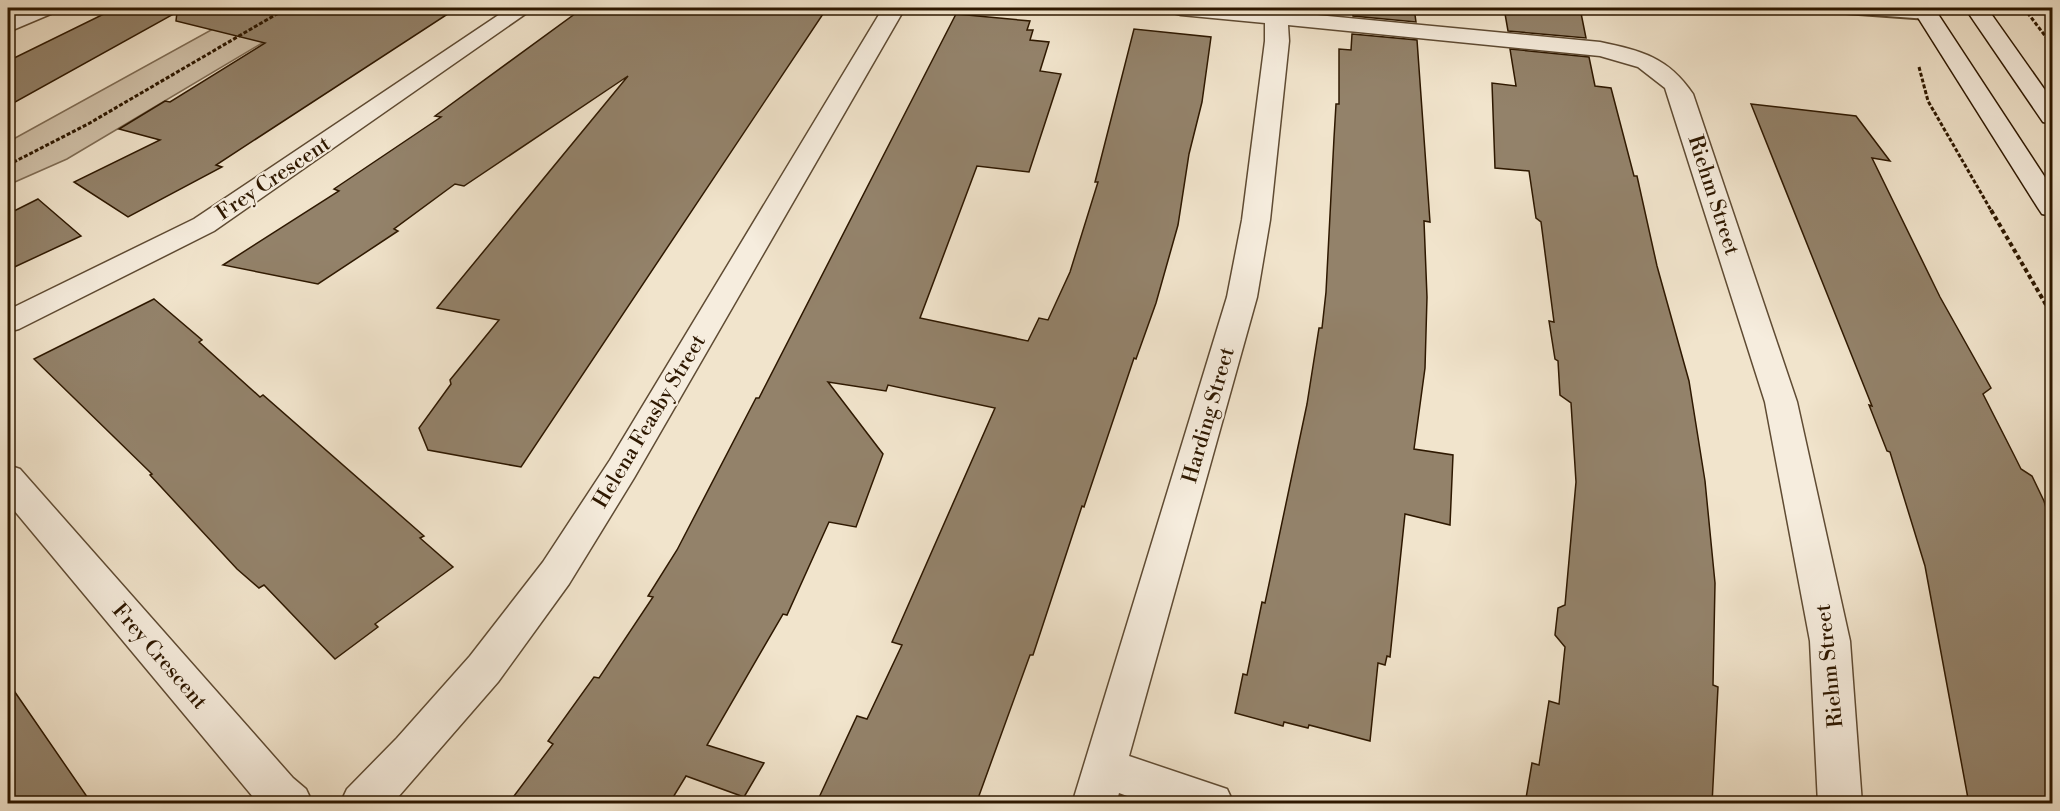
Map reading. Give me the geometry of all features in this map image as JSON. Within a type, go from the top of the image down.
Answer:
[{"type":"street","points":[[8,25],[45,8]]},
{"type":"street","name":"Frey Crescent","points":[[8,322],[204,225],[523,8]]},
{"type":"street","name":"Helena Feasby Street","points":[[362,804],[412,752],[484,669],[556,573],[622,469],[894,8]]},
{"type":"street","name":"Riehm Street","points":[[1181,8],[1600,49],[1648,61],[1672,80],[1681,94],[1781,402],[1830,641],[1840,804]]},
{"type":"street","points":[[1976,8],[2052,117]]},
{"type":"street","points":[[1926,11],[2052,208]]},
{"type":"street","name":"Harding Street","points":[[1099,786],[1242,297],[1256,220],[1277,41],[1276,18]]},
{"type":"street","name":"Frey Crescent","points":[[8,479],[278,793],[291,804]]},
{"type":"street","points":[[1099,786],[1212,804]]},
{"type":"lane","points":[[1845,8],[1926,11]]},
{"type":"path","points":[[8,165],[88,124],[287,8]]},
{"type":"path","points":[[2024,8],[2052,45]]},
{"type":"path","points":[[1892,11],[1913,44],[1928,101],[2052,315]]},
{"type":"shaded area","points":[[251,8],[321,8],[67,159],[8,185],[8,142]]},
{"type":"building","points":[[116,8],[457,8],[216,165],[222,167],[128,217],[74,182],[160,140],[119,129],[165,101],[170,102],[265,43],[176,21],[177,12],[8,106],[8,61]]},
{"type":"building","points":[[583,8],[827,8],[521,467],[428,450],[419,428],[451,384],[450,380],[499,320],[437,308],[628,76],[464,186],[455,184],[394,229],[398,231],[318,284],[223,265],[339,191],[334,189],[441,117],[435,116]]},
{"type":"building","points":[[1353,8],[1414,8],[1416,22],[1353,16]]},
{"type":"building","points":[[1504,8],[1580,8],[1586,38],[1508,31]]},
{"type":"building","points":[[956,14],[1030,21],[1027,30],[1033,30],[1030,40],[1049,42],[1040,71],[1061,74],[1029,172],[977,166],[920,318],[1028,341],[1039,318],[1048,320],[1070,272],[1098,182],[1095,182],[1134,29],[1211,37],[1202,102],[1189,154],[1178,225],[1156,303],[1136,359],[1134,358],[1084,507],[1082,506],[1033,655],[1030,655],[976,804],[816,804],[857,716],[867,719],[902,645],[892,642],[995,408],[888,385],[886,391],[828,382],[883,454],[856,527],[829,522],[787,615],[783,614],[707,745],[764,763],[744,797],[686,776],[669,804],[508,804],[553,744],[548,741],[594,677],[599,678],[653,597],[648,596],[677,550],[756,398],[759,398]]},
{"type":"building","points":[[1352,34],[1417,40],[1430,222],[1424,221],[1427,297],[1425,368],[1414,449],[1453,455],[1450,525],[1405,514],[1390,657],[1387,656],[1385,665],[1378,663],[1370,741],[1309,725],[1308,728],[1284,722],[1283,726],[1235,713],[1243,674],[1247,675],[1262,602],[1265,603],[1307,404],[1319,328],[1322,328],[1336,104],[1339,104],[1339,49],[1351,50]]},
{"type":"building","points":[[1510,49],[1589,57],[1595,86],[1611,88],[1634,176],[1637,176],[1657,266],[1689,381],[1705,481],[1715,583],[1713,685],[1718,687],[1712,804],[1525,804],[1532,763],[1539,765],[1549,701],[1559,704],[1565,647],[1555,635],[1558,608],[1565,605],[1576,482],[1571,403],[1560,395],[1558,361],[1555,359],[1549,321],[1554,322],[1541,222],[1536,218],[1529,171],[1495,168],[1492,83],[1516,86]]},
{"type":"building","points":[[1751,104],[1856,116],[1890,161],[1872,158],[1940,297],[1991,388],[1983,394],[2021,469],[2032,476],[2044,501],[2052,527],[2052,804],[1969,804],[1925,566],[1890,452],[1887,451],[1869,405],[1872,406]]},
{"type":"building","points":[[38,199],[81,236],[8,270],[8,214]]},
{"type":"building","points":[[154,299],[202,340],[199,342],[260,397],[263,395],[424,536],[420,538],[453,567],[375,624],[378,627],[335,659],[264,585],[259,588],[237,569],[150,475],[152,474],[34,359]]},
{"type":"building","points":[[8,682],[92,804],[8,804]]}]
